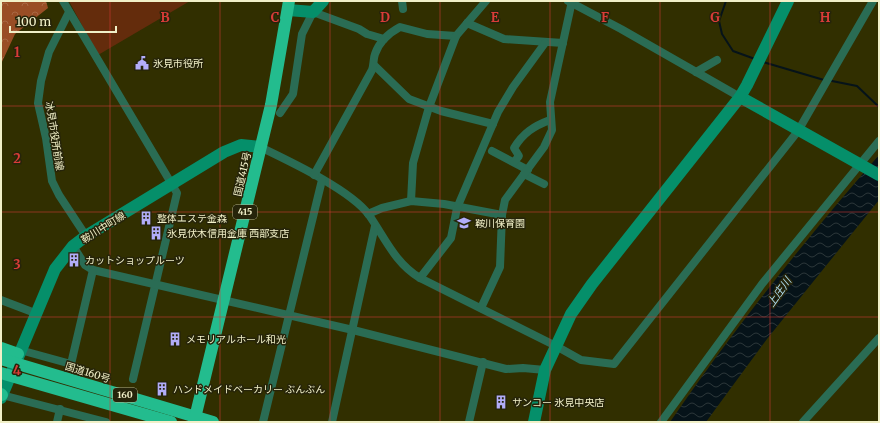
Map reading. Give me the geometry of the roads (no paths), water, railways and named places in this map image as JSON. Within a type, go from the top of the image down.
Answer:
[{"type":"highway","name":"国道415号","points":[[195,419],[271,105],[288,6]]},
{"type":"highway","points":[[1,348],[19,352]]},
{"type":"highway","name":"国道160号","points":[[1,359],[195,419],[213,422]]},
{"type":"highway","name":"160","points":[[1,373],[171,422]]},
{"type":"street","points":[[63,1],[177,193],[133,379]]},
{"type":"street","points":[[280,113],[293,94],[302,34],[313,12],[323,1]]},
{"type":"street","points":[[411,202],[413,163],[429,107],[456,36],[486,1]]},
{"type":"street","points":[[534,422],[545,370],[571,314],[592,284],[740,97],[788,1]]},
{"type":"street","points":[[260,147],[340,190],[368,214],[393,254],[420,278],[581,360],[614,364],[798,131],[874,1],[879,4]]},
{"type":"street","points":[[481,308],[500,267],[502,215],[505,200],[526,172],[550,136],[552,130],[550,120],[550,102],[563,44],[570,2],[879,175]]},
{"type":"street","points":[[288,6],[313,12],[359,29],[367,34],[384,39]]},
{"type":"street","name":"冰見市役所前線","points":[[69,12],[49,52],[41,81],[38,103],[46,138],[52,181],[86,236]]},
{"type":"street","points":[[467,23],[504,39],[563,44]]},
{"type":"street","points":[[314,175],[374,65],[375,54],[384,39],[400,27],[427,34],[456,36]]},
{"type":"street","points":[[420,278],[451,238],[457,208],[493,124],[513,87],[545,43]]},
{"type":"street","points":[[696,72],[717,60]]},
{"type":"street","points":[[374,65],[409,99],[429,107],[493,124]]},
{"type":"street","points":[[514,162],[519,156],[514,148],[521,138],[537,125],[550,120]]},
{"type":"street","points":[[661,422],[762,284],[879,141]]},
{"type":"street","name":"鞍川中町線","points":[[2,396],[19,352],[55,269],[73,246],[86,236],[224,152],[241,145],[260,147]]},
{"type":"street","points":[[492,151],[514,162],[544,184]]},
{"type":"street","points":[[263,422],[322,180]]},
{"type":"street","points":[[368,214],[382,208],[411,202],[444,204],[457,208],[502,215]]},
{"type":"street","points":[[332,422],[375,226]]},
{"type":"street","points":[[73,246],[85,265],[93,270],[353,330],[506,369],[523,368],[545,370]]},
{"type":"street","points":[[19,352],[71,364],[93,270]]},
{"type":"street","points":[[1,300],[36,313]]},
{"type":"street","points":[[803,422],[879,338]]},
{"type":"street","points":[[469,422],[483,362]]},
{"type":"street","points":[[2,396],[60,409],[106,422]]},
{"type":"street","points":[[57,422],[60,409]]},
{"type":"water","name":"上庄川","points":[[879,155],[879,200],[767,339],[706,422],[670,422],[694,387],[745,319],[824,220]]},
{"type":"waterway","points":[[726,1],[719,21],[722,34],[733,51],[755,59]]},
{"type":"waterway","points":[[763,62],[824,80]]},
{"type":"waterway","points":[[832,81],[857,86],[879,107]]},
{"type":"place","name":"氷見市役所","points":[[142,63]]},
{"type":"place","name":"整体エステ金森","points":[[146,218]]},
{"type":"place","name":"鞍川保育園","points":[[464,223]]},
{"type":"place","name":"氷見伏木信用金庫 西部支店","points":[[156,233]]},
{"type":"place","name":"カットショップルーツ","points":[[74,260]]},
{"type":"place","name":"メモリアルホール和光","points":[[175,339]]},
{"type":"place","name":"ハンドメイドベーカリー ぶんぶん","points":[[162,389]]},
{"type":"place","name":"サンコー 氷見中央店","points":[[501,402]]}]
